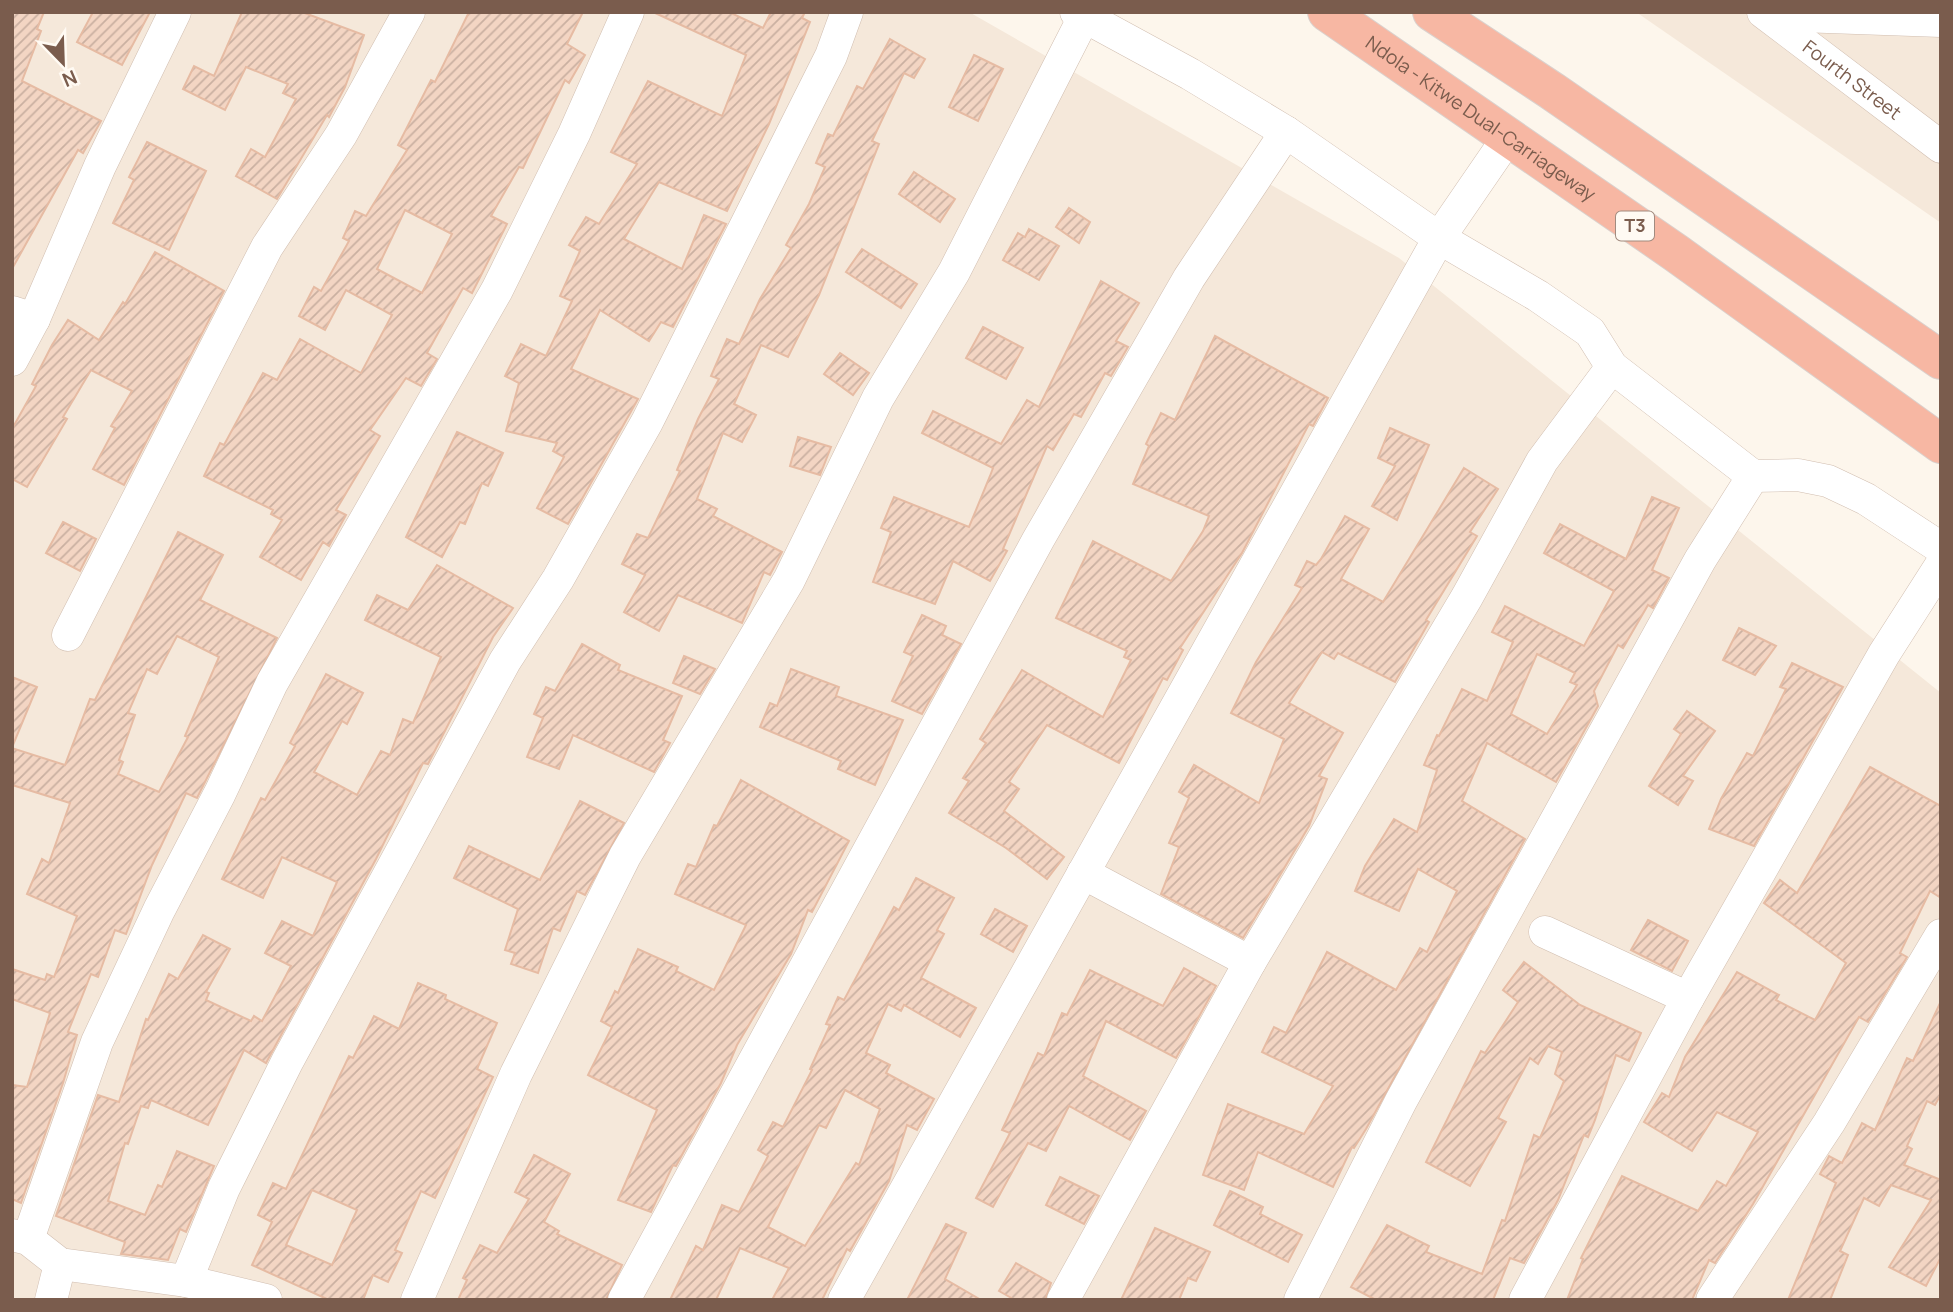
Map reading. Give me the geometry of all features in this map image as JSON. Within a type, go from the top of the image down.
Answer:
[{"type":"highway","name":"Ndola - Kitwe Dual-Carriageway","points":[[1327,12],[1507,139],[1676,253],[1941,444]]},
{"type":"highway","points":[[1432,12],[1552,91],[1941,360]]},
{"type":"street","points":[[12,360],[23,316],[100,166],[174,12]]},
{"type":"street","points":[[68,635],[267,247],[341,135],[409,12]]},
{"type":"street","points":[[266,1300],[230,1295],[186,1281],[60,1264],[20,1237],[97,1042],[272,682],[497,290],[574,134],[628,12]]},
{"type":"street","points":[[186,1281],[224,1188],[293,1050],[505,662],[558,579],[647,422],[831,56],[847,12]]},
{"type":"street","points":[[1766,14],[1941,21]]},
{"type":"street","name":"Fourth Street","points":[[1766,14],[1941,147]]},
{"type":"street","points":[[417,1300],[516,1074],[625,856],[789,580],[878,398],[954,272],[1080,15],[1190,74],[1286,132],[1440,237],[1538,296],[1590,332],[1612,367],[1753,476],[1798,475],[1828,481],[1866,499],[1941,548]]},
{"type":"street","points":[[624,1300],[1038,540],[1189,278],[1286,132]]},
{"type":"street","points":[[844,1300],[1440,237],[1507,139]]},
{"type":"street","points":[[1063,1300],[1250,962],[1466,597],[1542,461],[1612,367]]},
{"type":"street","points":[[1300,1300],[1401,1101],[1700,561],[1753,476]]},
{"type":"street","points":[[1525,1300],[1688,998],[1884,654],[1941,565]]},
{"type":"street","points":[[1083,873],[1250,962]]},
{"type":"street","points":[[1545,932],[1688,998]]},
{"type":"street","points":[[1712,1300],[1829,1123],[1941,935]]},
{"type":"street","points":[[51,1300],[60,1264]]},
{"type":"shaded area","points":[[12,12],[969,12],[1399,258],[1941,693],[1941,1300],[12,1300]]},
{"type":"shaded area","points":[[1636,12],[1941,12],[1941,223]]},
{"type":"building","points":[[12,12],[44,12],[37,29],[41,31],[22,81],[101,121],[83,153],[78,150],[12,269]]},
{"type":"building","points":[[93,12],[150,12],[122,65],[77,42]]},
{"type":"building","points":[[242,12],[302,12],[364,35],[345,87],[277,199],[236,176],[251,149],[265,157],[296,99],[283,93],[288,84],[246,67],[225,110],[183,89],[194,66],[214,76]]},
{"type":"building","points":[[469,12],[583,12],[567,44],[585,55],[569,83],[565,80],[523,168],[519,167],[491,216],[507,224],[472,293],[463,288],[427,353],[437,359],[421,386],[406,378],[370,430],[380,436],[336,510],[346,515],[329,546],[323,542],[301,580],[260,557],[282,520],[271,514],[273,510],[204,476],[220,443],[224,445],[263,373],[277,380],[300,339],[361,373],[392,315],[346,290],[325,330],[299,316],[314,287],[321,291],[349,241],[343,238],[355,211],[366,216],[407,150],[398,145],[431,80],[435,82]],"holes":[[[405,210],[452,234],[422,293],[377,269]]]},
{"type":"building","points":[[653,12],[729,12],[763,28],[771,12],[805,12],[802,18],[810,22],[769,124],[727,211],[659,182],[624,239],[682,269],[704,215],[726,224],[673,327],[661,322],[649,341],[600,310],[571,369],[638,399],[568,524],[537,508],[564,457],[553,451],[557,443],[506,431],[519,383],[505,376],[521,344],[546,356],[572,301],[560,296],[580,251],[569,245],[586,217],[599,224],[637,164],[611,152],[648,81],[722,116],[746,55]]},
{"type":"building","points":[[890,39],[925,59],[914,78],[904,73],[872,141],[879,144],[819,295],[788,357],[761,345],[734,404],[756,415],[742,442],[723,433],[697,499],[717,509],[713,516],[782,552],[770,575],[764,572],[742,623],[678,595],[659,631],[624,612],[645,575],[622,564],[637,534],[648,538],[680,471],[677,470],[698,419],[719,379],[711,376],[727,339],[739,344],[760,299],[791,248],[786,245],[809,204],[825,167],[816,163],[828,134],[833,136],[857,86],[863,89]]},
{"type":"building","points":[[974,55],[1003,69],[978,121],[949,107]]},
{"type":"building","points":[[147,142],[206,171],[169,250],[113,223],[134,180],[129,177]]},
{"type":"building","points":[[914,172],[955,199],[940,222],[899,194]]},
{"type":"building","points":[[1069,208],[1090,222],[1079,243],[1056,227]]},
{"type":"building","points":[[1029,229],[1059,246],[1039,280],[1003,260],[1018,233],[1025,237]]},
{"type":"building","points":[[862,249],[917,284],[901,308],[846,272]]},
{"type":"building","points":[[155,252],[224,291],[124,485],[93,469],[115,428],[111,426],[132,391],[91,370],[63,417],[67,419],[27,487],[12,479],[12,429],[36,386],[32,384],[52,345],[68,320],[99,340],[123,302],[125,304]]},
{"type":"building","points":[[1101,281],[1139,303],[1116,341],[1128,347],[1111,376],[1105,373],[1081,417],[1074,414],[1053,450],[1047,446],[1003,549],[1007,551],[990,581],[953,561],[935,604],[873,582],[891,532],[881,528],[894,497],[969,527],[993,468],[922,433],[933,411],[1001,444],[1027,400],[1039,407]]},
{"type":"building","points":[[983,327],[1023,348],[1006,379],[966,358]]},
{"type":"building","points":[[1215,336],[1328,398],[1313,426],[1309,424],[1242,553],[1180,648],[1183,650],[1167,680],[1163,678],[1119,763],[1047,725],[1009,782],[1019,789],[1004,811],[1064,857],[1047,879],[1006,848],[949,813],[969,781],[963,778],[986,743],[980,739],[1022,670],[1103,717],[1131,660],[1124,657],[1127,651],[1056,618],[1093,541],[1171,581],[1203,531],[1209,516],[1133,484],[1149,446],[1146,444],[1161,413],[1175,420]]},
{"type":"building","points":[[840,353],[869,373],[853,395],[824,374]]},
{"type":"building","points":[[1390,428],[1429,445],[1397,520],[1372,506],[1395,466],[1378,458]]},
{"type":"building","points":[[457,432],[503,453],[488,486],[482,483],[465,524],[460,522],[442,557],[406,537]]},
{"type":"building","points":[[798,437],[831,447],[820,475],[790,466]]},
{"type":"building","points":[[1464,468],[1498,489],[1470,532],[1477,536],[1426,620],[1429,622],[1395,682],[1338,653],[1334,659],[1322,652],[1289,703],[1343,733],[1319,776],[1327,779],[1309,826],[1243,938],[1161,894],[1179,847],[1169,843],[1189,798],[1179,792],[1194,765],[1259,803],[1284,739],[1231,713],[1256,662],[1302,588],[1295,585],[1307,561],[1316,565],[1345,516],[1369,529],[1341,579],[1383,602]]},
{"type":"building","points":[[1652,497],[1679,508],[1652,570],[1669,578],[1653,608],[1648,605],[1623,648],[1618,645],[1594,691],[1598,706],[1556,782],[1487,743],[1462,801],[1525,839],[1366,1129],[1354,1148],[1352,1147],[1333,1187],[1258,1152],[1244,1190],[1203,1175],[1228,1104],[1304,1134],[1333,1086],[1262,1052],[1274,1027],[1286,1033],[1327,952],[1396,990],[1420,948],[1427,952],[1457,891],[1418,869],[1399,911],[1355,891],[1365,866],[1394,819],[1417,832],[1437,770],[1424,765],[1462,689],[1487,701],[1513,642],[1492,632],[1505,606],[1584,646],[1614,591],[1544,553],[1560,524],[1626,559]],"holes":[[[1537,654],[1575,673],[1570,682],[1577,685],[1547,734],[1511,714]]]},
{"type":"building","points":[[63,522],[96,539],[80,571],[46,553]]},
{"type":"building","points":[[178,532],[223,555],[200,600],[277,638],[197,798],[186,793],[152,865],[126,934],[115,930],[98,977],[91,974],[68,1032],[77,1035],[63,1083],[21,1203],[12,1199],[12,1085],[27,1087],[50,1013],[12,999],[12,969],[45,980],[47,974],[54,977],[77,916],[27,894],[42,859],[49,863],[70,803],[12,785],[12,748],[65,765],[90,699],[95,700]],"holes":[[[177,636],[219,657],[185,736],[188,737],[159,792],[118,774],[123,762],[119,760],[135,715],[128,713],[147,669],[157,674]]]},
{"type":"building","points":[[437,565],[513,608],[493,637],[428,764],[423,763],[376,859],[266,1063],[244,1050],[208,1125],[151,1100],[148,1108],[141,1106],[128,1144],[125,1143],[108,1201],[145,1215],[158,1185],[162,1187],[177,1151],[214,1166],[186,1232],[180,1229],[168,1260],[121,1254],[125,1242],[56,1216],[98,1095],[119,1102],[146,1019],[148,1020],[169,974],[178,979],[203,935],[230,949],[206,992],[209,993],[206,1000],[251,1021],[254,1016],[262,1021],[291,966],[265,953],[282,921],[313,936],[337,882],[282,857],[263,898],[222,879],[261,798],[265,800],[295,746],[290,743],[326,674],[363,693],[347,724],[342,721],[314,772],[357,795],[381,751],[390,755],[403,719],[413,723],[441,657],[365,620],[377,595],[408,610]]},
{"type":"building","points":[[922,615],[946,626],[942,635],[961,644],[922,714],[892,701],[913,656],[904,652]]},
{"type":"building","points":[[1739,628],[1776,646],[1755,675],[1723,660]]},
{"type":"building","points":[[582,644],[620,665],[618,670],[682,696],[663,740],[670,743],[654,772],[573,735],[559,769],[527,757],[543,718],[534,714],[546,687],[555,691]]},
{"type":"building","points":[[684,656],[715,669],[700,694],[673,683]]},
{"type":"building","points":[[1792,663],[1843,687],[1754,846],[1709,829],[1721,799],[1747,753],[1753,756],[1786,689],[1780,687]]},
{"type":"building","points":[[791,669],[839,687],[836,696],[903,720],[875,785],[838,769],[841,761],[760,727],[770,703],[777,706]]},
{"type":"building","points":[[12,677],[37,687],[13,745],[12,745]]},
{"type":"building","points":[[1687,711],[1715,731],[1683,776],[1693,781],[1678,805],[1649,786],[1681,734],[1674,729]]},
{"type":"building","points":[[1870,767],[1941,806],[1941,898],[1930,891],[1900,953],[1907,957],[1868,1022],[1859,1017],[1753,1204],[1715,1263],[1709,1260],[1692,1300],[1567,1300],[1583,1259],[1581,1258],[1622,1176],[1698,1211],[1717,1181],[1726,1186],[1758,1132],[1717,1112],[1692,1151],[1644,1122],[1662,1093],[1669,1097],[1685,1057],[1737,972],[1779,995],[1776,1000],[1815,1020],[1846,963],[1764,903],[1780,880],[1797,893]]},
{"type":"building","points":[[741,780],[849,841],[812,912],[808,910],[791,954],[737,1045],[721,1083],[676,1166],[673,1165],[651,1212],[618,1200],[657,1110],[588,1075],[612,1027],[601,1021],[615,991],[618,993],[638,949],[678,967],[676,971],[714,990],[746,925],[675,894],[688,864],[696,867],[714,825],[717,826]]},
{"type":"building","points":[[580,801],[624,823],[585,895],[577,891],[560,931],[553,928],[538,973],[511,964],[515,953],[505,950],[518,909],[454,878],[469,846],[540,880]]},
{"type":"building","points":[[916,878],[954,898],[937,930],[944,934],[921,978],[976,1008],[960,1037],[904,1005],[901,1011],[888,1004],[866,1053],[890,1065],[886,1073],[934,1099],[917,1130],[907,1125],[889,1181],[850,1251],[847,1249],[822,1300],[772,1300],[789,1268],[740,1248],[716,1300],[670,1300],[696,1246],[703,1250],[722,1205],[739,1212],[768,1156],[758,1150],[773,1122],[783,1127],[812,1070],[810,1069],[830,1025],[826,1024],[838,997],[844,1000],[894,907],[899,910]],"holes":[[[845,1090],[880,1109],[859,1165],[856,1163],[805,1246],[768,1227],[819,1125],[826,1128]]]},
{"type":"building","points":[[995,909],[1027,926],[1013,952],[981,934]]},
{"type":"building","points":[[1648,920],[1688,941],[1672,971],[1631,950]]},
{"type":"building","points":[[1524,962],[1580,1005],[1641,1033],[1629,1061],[1616,1055],[1595,1120],[1588,1137],[1584,1135],[1558,1200],[1524,1263],[1510,1258],[1493,1300],[1376,1300],[1351,1287],[1387,1225],[1429,1246],[1426,1252],[1482,1274],[1502,1220],[1505,1221],[1534,1135],[1540,1138],[1564,1081],[1555,1074],[1562,1052],[1548,1046],[1538,1064],[1530,1058],[1498,1118],[1506,1122],[1470,1186],[1426,1162],[1481,1051],[1485,1053],[1518,1002],[1503,990]]},
{"type":"building","points":[[1184,968],[1216,986],[1176,1058],[1106,1021],[1083,1076],[1146,1111],[1130,1140],[1069,1106],[1046,1151],[1028,1143],[993,1207],[976,1198],[1010,1133],[1002,1130],[1038,1053],[1044,1056],[1062,1013],[1067,1015],[1090,970],[1163,1006]]},
{"type":"building","points":[[418,983],[446,995],[445,999],[497,1023],[477,1069],[493,1077],[435,1198],[421,1191],[395,1250],[402,1253],[388,1282],[373,1275],[363,1300],[329,1300],[252,1265],[272,1222],[258,1215],[273,1183],[286,1189],[349,1056],[353,1058],[374,1016],[399,1029]],"holes":[[[312,1190],[357,1210],[332,1265],[286,1245]]]},
{"type":"building","points":[[1941,1001],[1941,1094],[1935,1105],[1927,1101],[1907,1146],[1912,1149],[1904,1165],[1941,1180],[1941,1257],[1926,1286],[1889,1267],[1931,1200],[1891,1185],[1879,1206],[1864,1198],[1840,1251],[1848,1255],[1830,1300],[1788,1300],[1836,1183],[1820,1174],[1829,1156],[1842,1163],[1862,1123],[1875,1130],[1907,1058],[1913,1061]]},
{"type":"building","points":[[534,1155],[570,1174],[544,1222],[559,1231],[557,1234],[622,1265],[606,1300],[458,1300],[467,1280],[463,1278],[480,1245],[497,1253],[529,1199],[515,1192]]},
{"type":"building","points":[[1060,1177],[1099,1196],[1084,1224],[1046,1205]]},
{"type":"building","points":[[1230,1191],[1263,1207],[1260,1214],[1302,1235],[1288,1262],[1214,1225]]},
{"type":"building","points":[[946,1224],[966,1233],[945,1279],[981,1300],[907,1300]]},
{"type":"building","points":[[1155,1228],[1210,1252],[1196,1281],[1188,1278],[1179,1300],[1121,1300]]},
{"type":"building","points":[[1016,1263],[1051,1283],[1045,1300],[1015,1300],[999,1291]]}]
